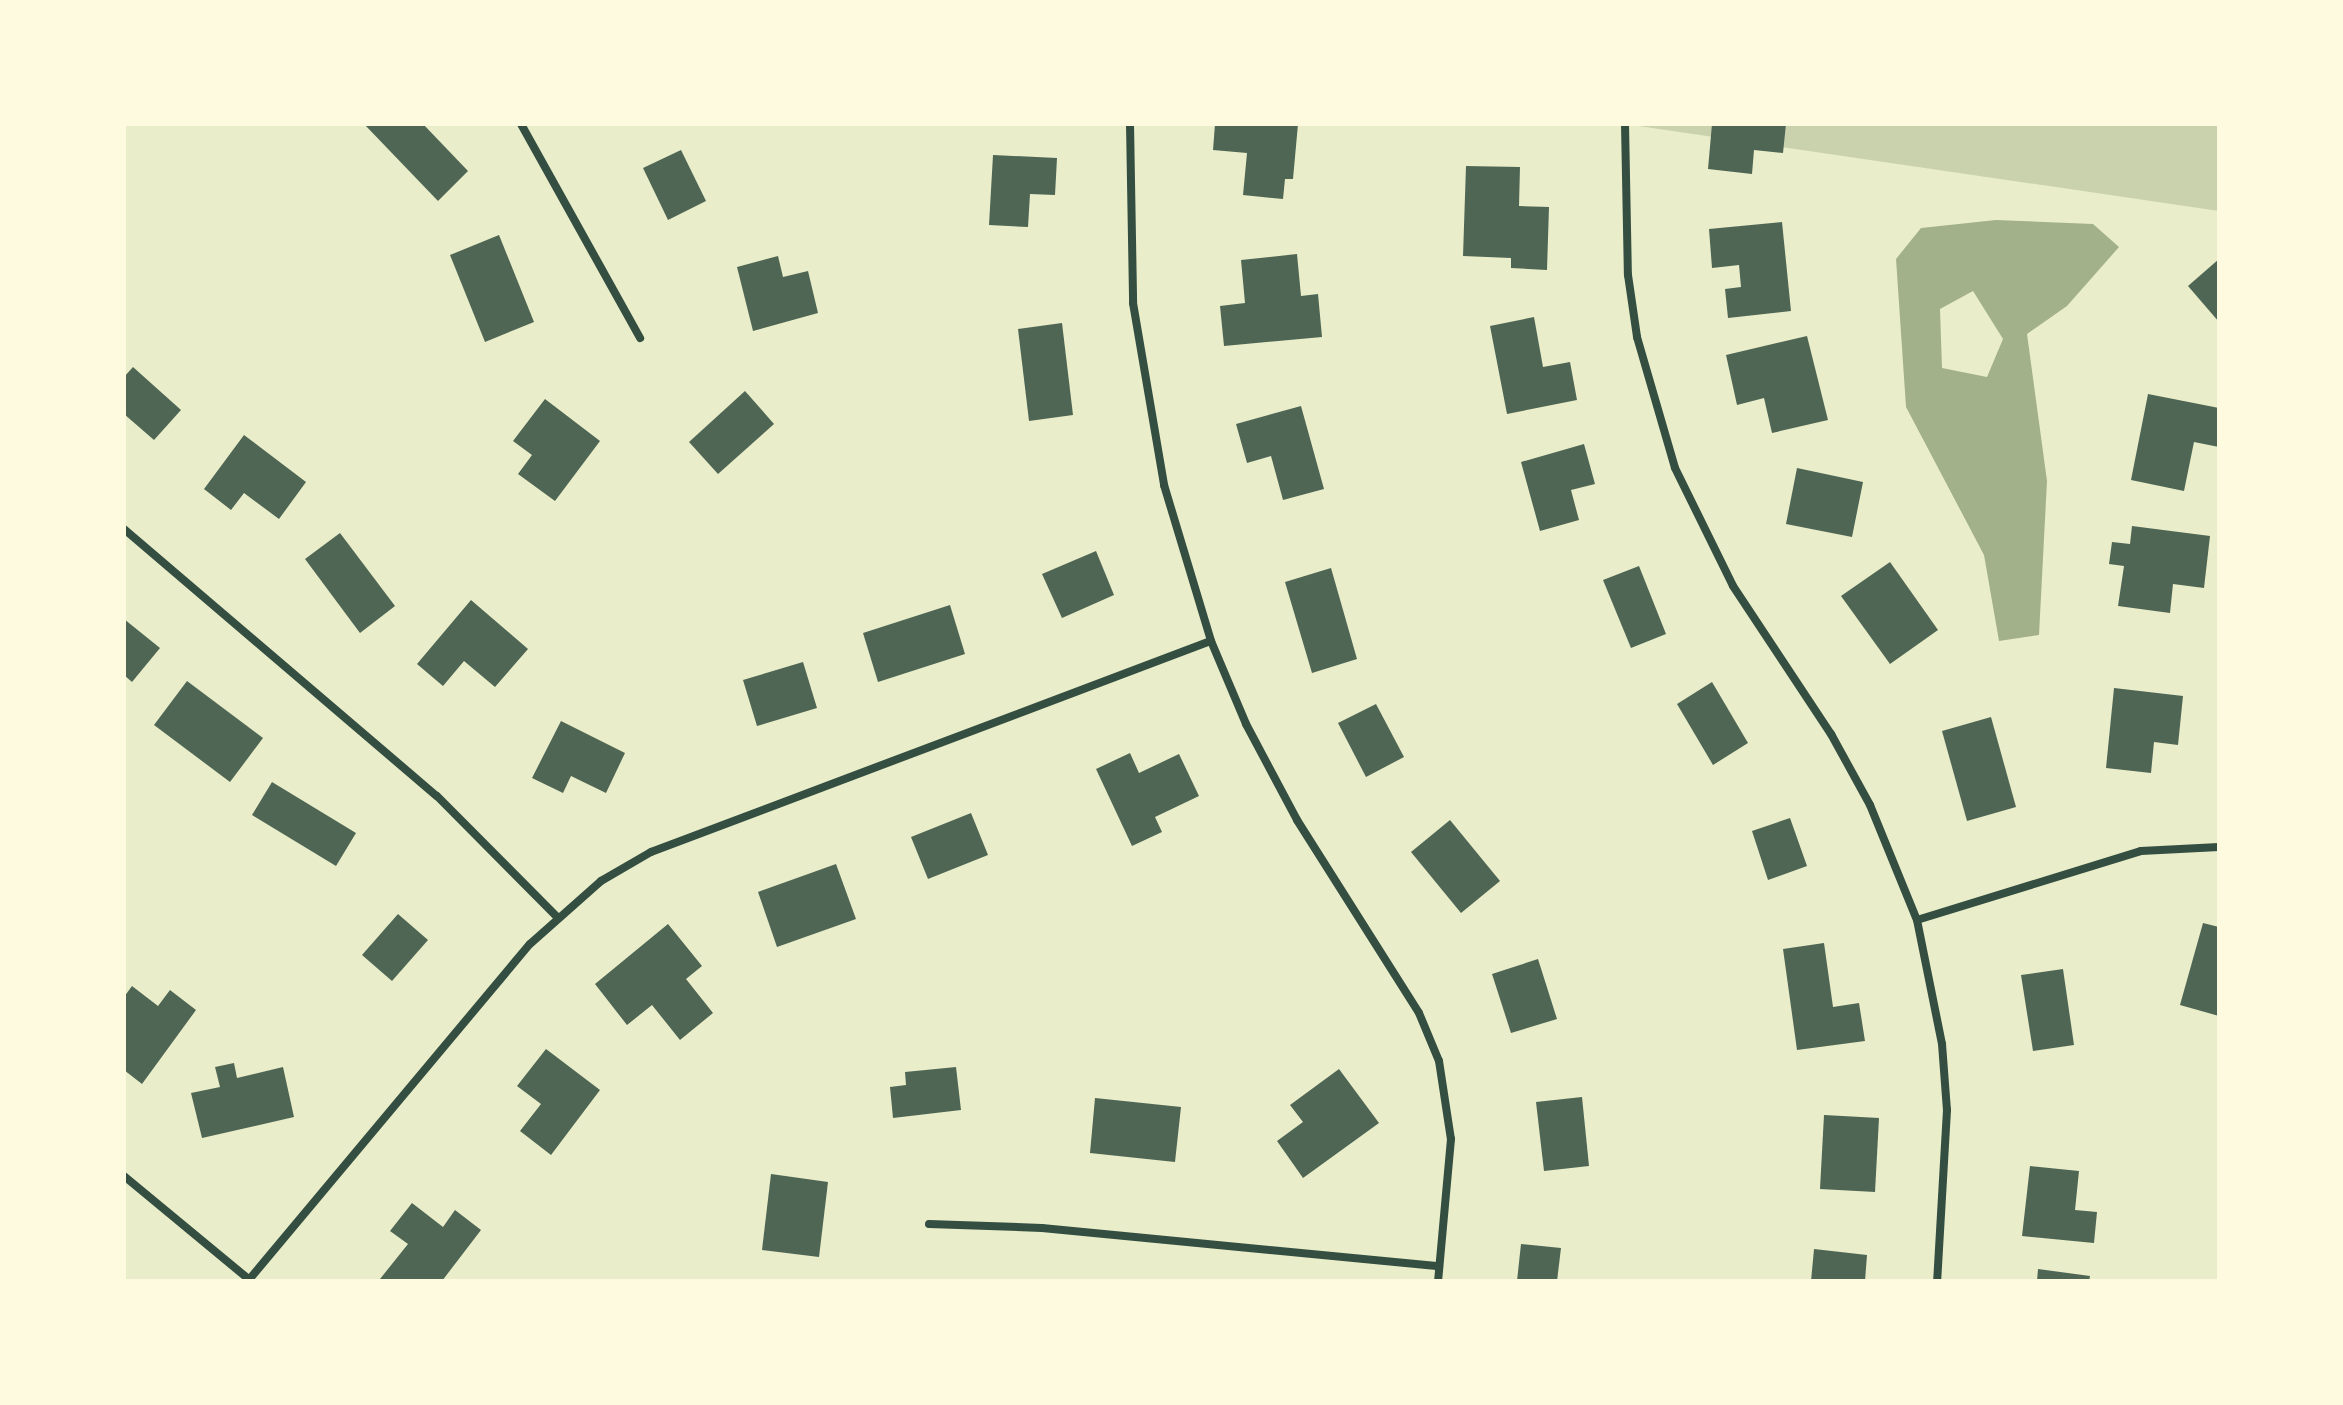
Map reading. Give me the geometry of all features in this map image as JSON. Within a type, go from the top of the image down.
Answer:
[{"type":"street","points":[[521,124],[640,338]]},
{"type":"street","points":[[1130,124],[1133,303],[1144,393],[1164,485],[1211,641],[1246,724],[1297,820],[1419,1013],[1439,1061],[1451,1139],[1438,1281]]},
{"type":"street","points":[[1625,124],[1623,177],[1632,306],[1652,398],[1675,468],[1733,586],[1831,734],[1870,805],[1917,920],[1942,1044],[1947,1110],[1937,1281]]},
{"type":"street","points":[[124,529],[437,796],[557,917]]},
{"type":"street","points":[[124,1176],[249,1281],[557,917],[601,881],[651,852],[1211,641]]},
{"type":"street","points":[[1917,920],[2141,851],[2219,847]]},
{"type":"street","points":[[929,1224],[1042,1228],[1439,1266]]},
{"type":"shaded area","points":[[1625,124],[2219,124],[2219,211]]},
{"type":"shaded area","points":[[1996,220],[2093,224],[2119,247],[2067,306],[2027,334],[2047,481],[2039,635],[1999,641],[1984,555],[1906,407],[1896,259],[1921,228]],"holes":[[[1973,291],[2003,339],[1987,377],[1942,368],[1940,309]]]},
{"type":"building","points":[[364,124],[423,124],[468,171],[438,201]]},
{"type":"building","points":[[1215,124],[1298,124],[1293,179],[1285,179],[1283,199],[1243,195],[1247,153],[1213,150]]},
{"type":"building","points":[[1712,124],[1786,124],[1783,153],[1754,150],[1752,174],[1708,169]]},
{"type":"building","points":[[681,150],[706,201],[668,220],[643,168]]},
{"type":"building","points":[[993,155],[1057,158],[1055,195],[1030,194],[1028,227],[989,225]]},
{"type":"building","points":[[1466,166],[1520,167],[1519,206],[1549,207],[1547,270],[1511,268],[1511,258],[1463,256]]},
{"type":"building","points":[[1782,222],[1791,311],[1728,318],[1725,289],[1741,287],[1739,265],[1712,268],[1709,229]]},
{"type":"building","points":[[499,235],[534,322],[485,342],[450,255]]},
{"type":"building","points":[[1297,254],[1301,296],[1318,294],[1322,337],[1224,346],[1220,306],[1245,303],[1241,260]]},
{"type":"building","points":[[778,256],[783,277],[808,271],[818,313],[753,331],[737,267]]},
{"type":"building","points":[[2219,259],[2219,322],[2188,286]]},
{"type":"building","points":[[1534,317],[1543,367],[1570,362],[1577,400],[1507,414],[1490,326]]},
{"type":"building","points":[[1062,323],[1073,415],[1029,421],[1018,329]]},
{"type":"building","points":[[1807,336],[1828,420],[1772,433],[1764,398],[1737,405],[1726,355]]},
{"type":"building","points":[[133,367],[181,410],[154,440],[124,414],[124,377]]},
{"type":"building","points":[[745,391],[774,424],[718,474],[689,442]]},
{"type":"building","points":[[2148,394],[2219,408],[2219,447],[2194,442],[2184,491],[2131,480]]},
{"type":"building","points":[[545,399],[600,441],[555,501],[518,474],[532,455],[513,441]]},
{"type":"building","points":[[1301,406],[1324,489],[1283,500],[1271,456],[1247,463],[1236,424]]},
{"type":"building","points":[[244,435],[306,482],[279,519],[244,493],[231,510],[204,489]]},
{"type":"building","points":[[1584,444],[1595,484],[1571,490],[1579,520],[1540,531],[1521,462]]},
{"type":"building","points":[[1797,468],[1863,482],[1852,537],[1786,524]]},
{"type":"building","points":[[2132,526],[2210,536],[2204,588],[2173,584],[2170,613],[2118,606],[2124,566],[2109,564],[2112,542],[2130,544]]},
{"type":"building","points":[[340,533],[395,606],[360,633],[305,559]]},
{"type":"building","points":[[1096,551],[1114,595],[1062,618],[1042,574]]},
{"type":"building","points":[[1890,562],[1938,630],[1890,664],[1841,596]]},
{"type":"building","points":[[1639,566],[1666,634],[1631,648],[1603,580]]},
{"type":"building","points":[[1331,568],[1357,659],[1312,673],[1285,582]]},
{"type":"building","points":[[471,600],[528,649],[495,687],[464,661],[443,686],[417,664]]},
{"type":"building","points":[[950,605],[965,654],[878,682],[863,633]]},
{"type":"building","points":[[124,619],[160,648],[132,682],[124,675]]},
{"type":"building","points":[[803,662],[817,708],[757,726],[743,680]]},
{"type":"building","points":[[187,681],[263,738],[230,782],[154,725]]},
{"type":"building","points":[[1712,682],[1748,743],[1713,765],[1677,704]]},
{"type":"building","points":[[2114,688],[2183,696],[2178,745],[2154,742],[2151,773],[2106,768]]},
{"type":"building","points":[[1376,704],[1404,757],[1366,777],[1338,723]]},
{"type":"building","points":[[1991,717],[2016,807],[1967,821],[1942,731]]},
{"type":"building","points":[[561,721],[625,753],[606,793],[571,776],[563,793],[532,778]]},
{"type":"building","points":[[1130,753],[1139,773],[1179,754],[1199,796],[1155,817],[1162,832],[1132,846],[1096,769]]},
{"type":"building","points":[[272,782],[356,833],[336,866],[252,815]]},
{"type":"building","points":[[971,813],[988,855],[928,879],[911,837]]},
{"type":"building","points":[[1790,818],[1807,866],[1768,880],[1752,831]]},
{"type":"building","points":[[1450,820],[1500,881],[1461,913],[1411,852]]},
{"type":"building","points":[[836,864],[856,919],[777,947],[758,892]]},
{"type":"building","points":[[398,914],[428,940],[392,981],[362,955]]},
{"type":"building","points":[[2203,923],[2219,927],[2219,1016],[2180,1005]]},
{"type":"building","points":[[668,924],[702,966],[686,979],[713,1013],[680,1040],[652,1005],[627,1025],[595,984]]},
{"type":"building","points":[[1824,943],[1833,1007],[1859,1003],[1865,1041],[1797,1050],[1783,949]]},
{"type":"building","points":[[1538,959],[1557,1019],[1511,1033],[1492,974]]},
{"type":"building","points":[[2063,969],[2074,1045],[2033,1051],[2021,975]]},
{"type":"building","points":[[132,986],[158,1006],[170,990],[196,1010],[142,1084],[124,1070],[124,997]]},
{"type":"building","points":[[546,1049],[600,1090],[551,1155],[520,1131],[541,1104],[517,1086]]},
{"type":"building","points":[[234,1063],[237,1078],[283,1067],[294,1117],[202,1138],[191,1093],[220,1087],[215,1067]]},
{"type":"building","points":[[956,1067],[961,1110],[893,1118],[890,1087],[906,1085],[905,1072]]},
{"type":"building","points":[[1339,1069],[1379,1123],[1303,1178],[1277,1141],[1303,1122],[1290,1105]]},
{"type":"building","points":[[1582,1097],[1589,1166],[1544,1171],[1536,1102]]},
{"type":"building","points":[[1095,1098],[1181,1107],[1175,1162],[1090,1153]]},
{"type":"building","points":[[1824,1115],[1879,1118],[1875,1192],[1820,1189]]},
{"type":"building","points":[[2030,1166],[2079,1171],[2075,1210],[2097,1212],[2094,1243],[2022,1236]]},
{"type":"building","points":[[771,1174],[828,1182],[819,1257],[762,1250]]},
{"type":"building","points":[[412,1203],[443,1227],[455,1210],[481,1230],[442,1281],[380,1279],[408,1244],[390,1231]]},
{"type":"building","points":[[1521,1244],[1561,1248],[1557,1281],[1517,1281]]},
{"type":"building","points":[[1814,1249],[1867,1255],[1865,1281],[1811,1281]]},
{"type":"building","points":[[2038,1269],[2090,1276],[2089,1281],[2037,1281]]}]
